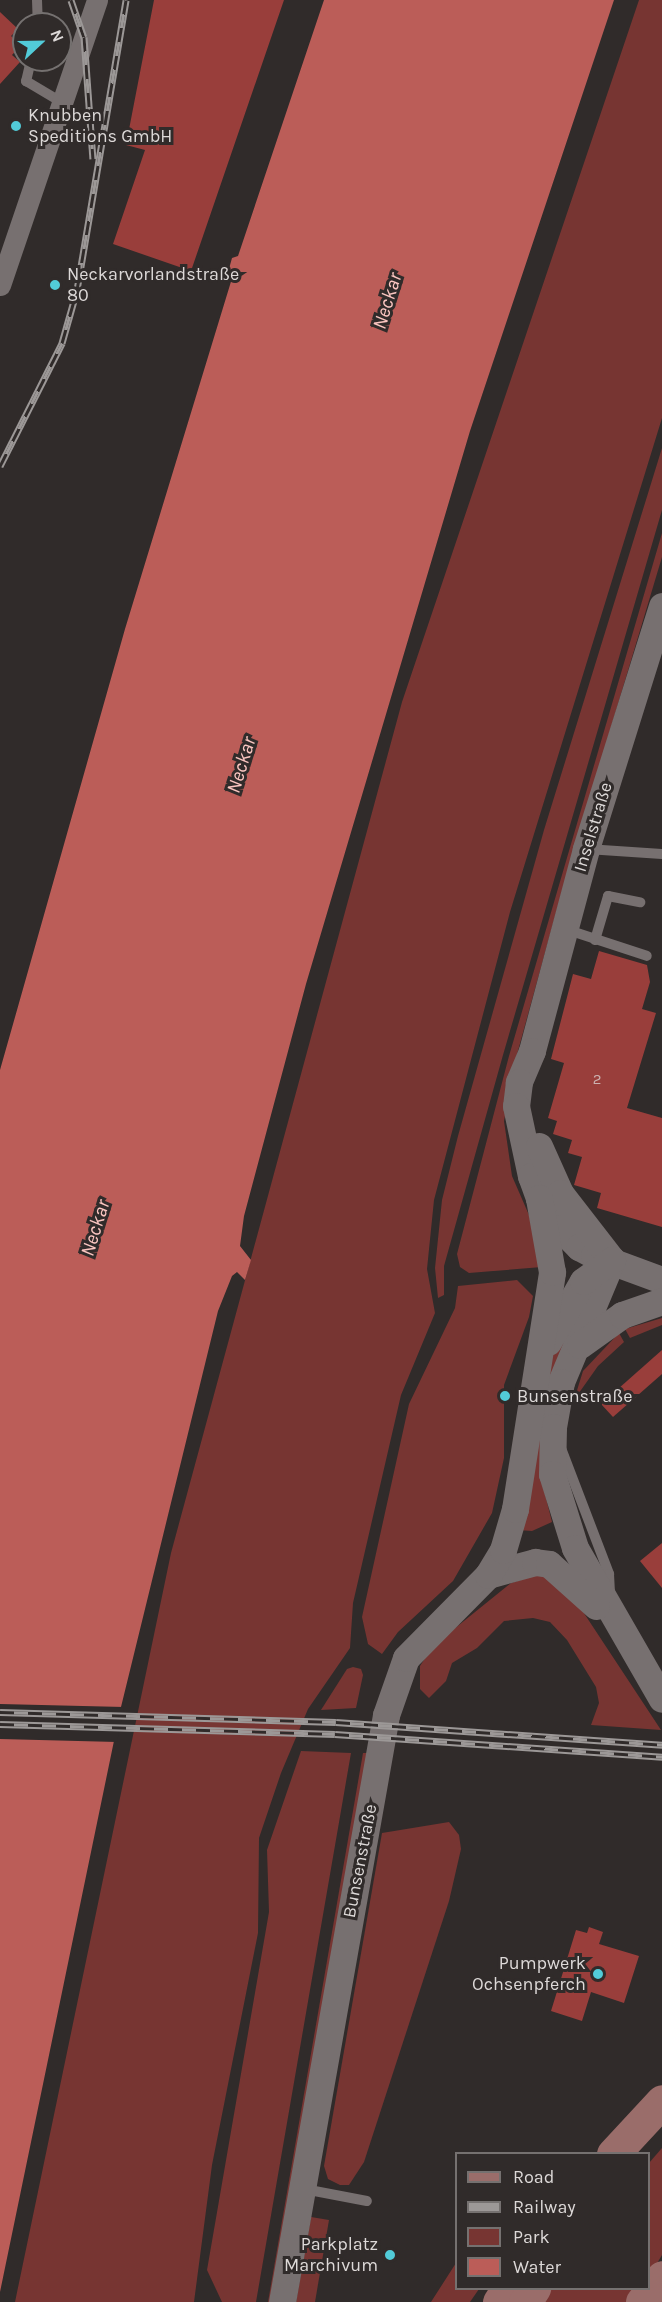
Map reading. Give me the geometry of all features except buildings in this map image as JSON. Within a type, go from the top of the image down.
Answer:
[{"type":"main road","points":[[615,2152],[662,2101]]},
{"type":"main road","points":[[642,2152],[662,2130]]},
{"type":"main road","points":[[642,2302],[662,2277]]},
{"type":"street","points":[[2,276],[97,0]]},
{"type":"street","name":"Inselstraße","points":[[612,1260],[579,1247],[539,1198],[525,1157],[516,1106],[519,1082],[532,1051],[586,849],[662,606]]},
{"type":"street","name":"Inselstraße","points":[[532,1051],[534,1124],[548,1170],[560,1193],[612,1260]]},
{"type":"street","name":"Bunsenstraße","points":[[282,2302],[303,2188],[320,2073],[368,1831],[386,1715],[406,1658],[488,1575],[510,1530],[527,1416],[542,1354],[552,1272],[539,1198]]},
{"type":"street","points":[[662,1280],[612,1260],[561,1382],[553,1427],[552,1474],[563,1518],[615,1622],[662,1699]]},
{"type":"street","name":"Bunsenstraße","points":[[542,1354],[583,1281],[612,1260]]},
{"type":"street","points":[[577,1348],[622,1314],[662,1301]]},
{"type":"street","points":[[488,1575],[535,1562],[549,1564],[573,1582],[615,1622]]},
{"type":"lane","points":[[28,72],[26,81],[63,103]]},
{"type":"lane","points":[[586,849],[662,854]]},
{"type":"lane","points":[[595,940],[608,896],[640,902]]},
{"type":"lane","points":[[564,929],[647,956]]},
{"type":"lane","points":[[303,2188],[367,2201]]},
{"type":"green space","points":[[639,0],[662,0],[662,418],[510,912],[434,1200],[427,1269],[435,1313],[401,1395],[353,1603],[350,1648],[308,1709],[281,1773],[259,1838],[258,1933],[212,2165],[194,2302],[15,2302],[171,1553],[402,702]]},
{"type":"green space","points":[[662,448],[662,510],[444,1266],[444,1295],[438,1298],[435,1268],[442,1200],[458,1136],[544,830]]},
{"type":"green space","points":[[662,533],[662,557],[562,891],[516,1058],[504,1121],[512,1176],[529,1215],[542,1267],[469,1273],[460,1267],[457,1254],[509,1056]]},
{"type":"green space","points":[[517,1280],[533,1296],[529,1317],[504,1385],[504,1458],[492,1513],[453,1581],[398,1632],[382,1654],[368,1644],[362,1617],[409,1404],[455,1308],[458,1286]]},
{"type":"green space","points":[[583,1295],[543,1486],[552,1522],[532,1531],[518,1530],[546,1362]]},
{"type":"green space","points":[[662,1318],[662,1325],[630,1338],[625,1329]]},
{"type":"green space","points":[[619,1333],[624,1342],[598,1366],[574,1400],[583,1371]]},
{"type":"green space","points":[[543,1573],[572,1595],[661,1730],[591,1725],[599,1703],[596,1687],[567,1640],[550,1622],[533,1618],[504,1621],[477,1648],[452,1663],[446,1681],[429,1698],[420,1689],[420,1666],[433,1646],[511,1583]]},
{"type":"green space","points":[[353,1667],[361,1669],[363,1675],[356,1708],[321,1710],[347,1669]]},
{"type":"green space","points":[[301,1751],[351,1753],[256,2302],[222,2302],[207,2270],[269,1912],[267,1850]]},
{"type":"green space","points":[[363,1753],[368,1753],[273,2302],[268,2302]]},
{"type":"green space","points":[[449,1822],[459,1835],[461,1849],[449,1901],[364,2162],[349,2185],[340,2185],[328,2179],[324,2166],[382,1833]]},
{"type":"green space","points":[[662,2148],[662,2255],[650,2275],[650,2162]]},
{"type":"green space","points":[[311,2217],[329,2220],[315,2302],[296,2302]]},
{"type":"green space","points":[[455,2265],[455,2290],[478,2290],[470,2302],[431,2302]]},
{"type":"green space","points":[[549,2290],[642,2290],[632,2302],[540,2302]]},
{"type":"water","name":"Neckar","points":[[324,0],[614,0],[470,431],[306,984],[244,1216],[240,1246],[251,1260],[245,1280],[237,1272],[232,1276],[218,1311],[121,1707],[0,2292],[0,1070],[125,629],[233,275],[227,276],[232,258],[238,256]]},
{"type":"pier","points":[[0,1704],[124,1707],[117,1742],[0,1739]]},
{"type":"railway","points":[[71,0],[84,37],[93,159]]},
{"type":"railway","points":[[0,466],[62,343],[77,290],[126,0]]},
{"type":"railway","points":[[0,1712],[336,1722],[662,1745]]},
{"type":"railway","points":[[0,1724],[335,1734],[662,1757]]},
{"type":"place","name":"Knubben Speditions GmbH","points":[[16,126]]},
{"type":"place","name":"Neckarvorlandstraße 80","points":[[55,285]]},
{"type":"place","name":"Bunsenstraße","points":[[505,1396]]},
{"type":"place","name":"Pumpwerk Ochsenpferch","points":[[598,1974]]},
{"type":"place","name":"Parkplatz Marchivum","points":[[390,2255]]}]
